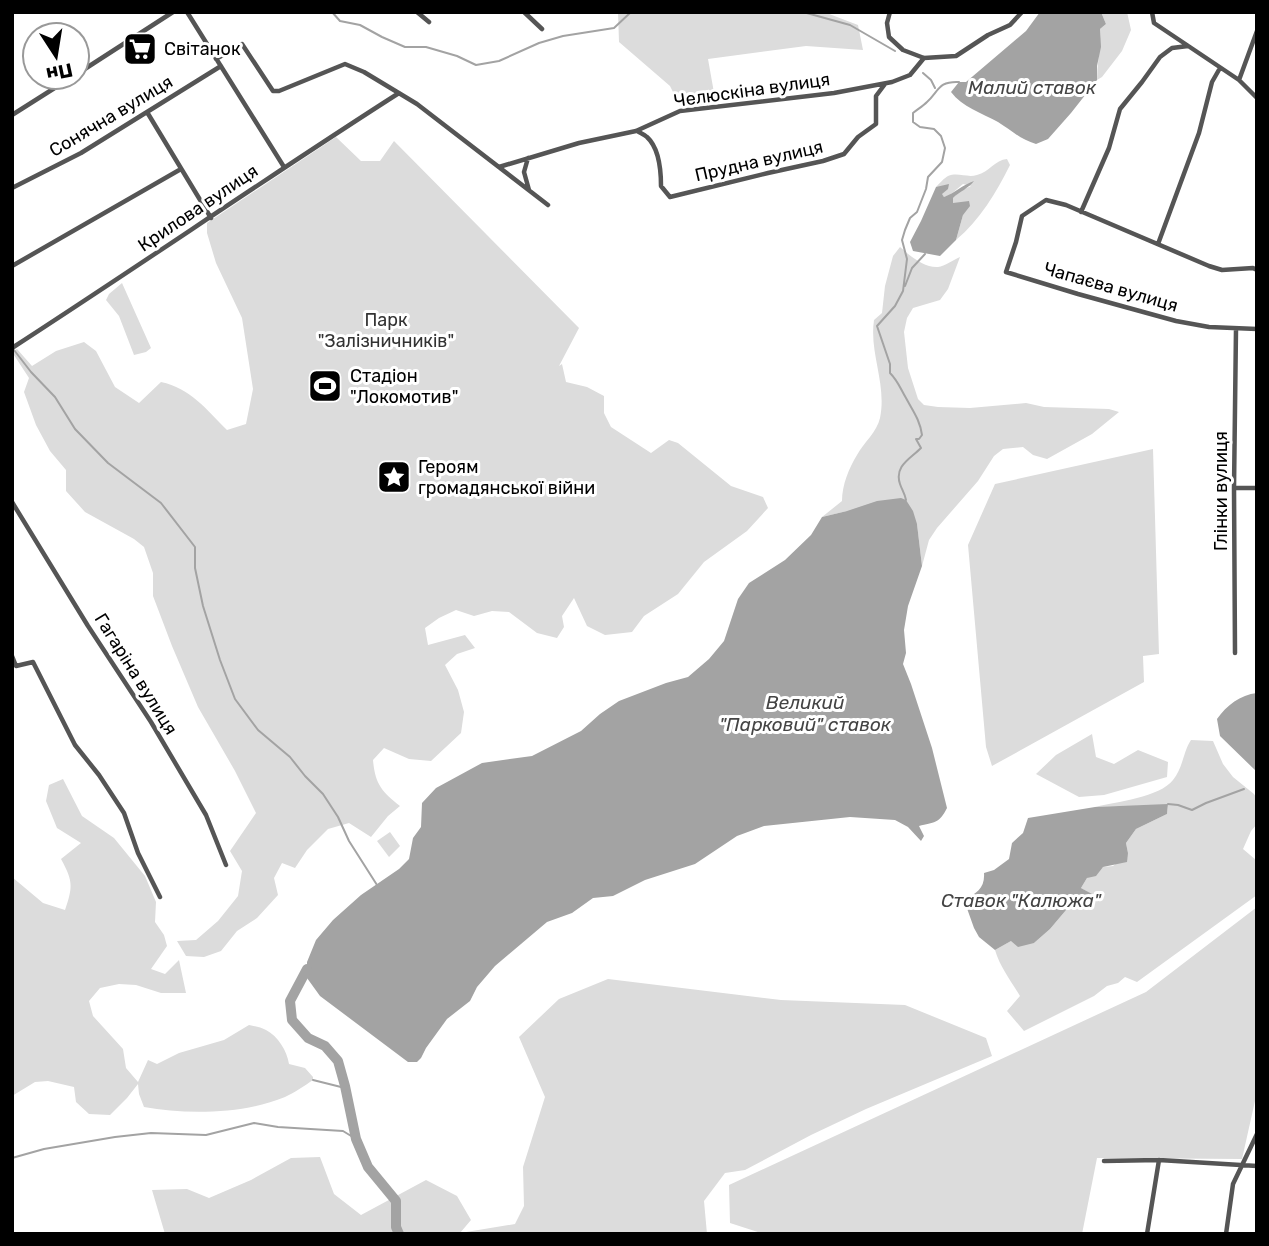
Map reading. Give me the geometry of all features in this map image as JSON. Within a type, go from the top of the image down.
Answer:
[{"type":"street","points":[[91,65],[173,12]]},
{"type":"street","points":[[187,12],[284,167]]},
{"type":"street","points":[[417,12],[429,22]]},
{"type":"street","points":[[524,12],[542,29]]},
{"type":"street","points":[[890,12],[887,23],[889,37],[903,50],[924,58],[956,56],[988,35],[1010,26],[1022,12]]},
{"type":"street","points":[[1152,12],[1154,23],[1239,80],[1257,98]]},
{"type":"street","points":[[1239,80],[1257,31]]},
{"type":"street","points":[[216,59],[242,44],[273,92],[345,64],[365,72],[417,104],[548,205]]},
{"type":"street","points":[[1188,46],[1172,48],[1160,57],[1120,109],[1109,148],[1082,212],[1209,266],[1222,270],[1257,270]]},
{"type":"street","name":"Челюскіна вулиця","points":[[499,167],[579,143],[636,131],[680,111],[834,93],[887,83],[910,75],[924,58]]},
{"type":"street","name":"Сонячна вулиця","points":[[12,188],[81,153],[221,65]]},
{"type":"street","points":[[1158,244],[1199,133],[1212,82],[1220,68]]},
{"type":"street","points":[[867,87],[876,96],[887,83]]},
{"type":"street","points":[[12,115],[50,91]]},
{"type":"street","name":"Крилова вулиця","points":[[12,348],[399,93]]},
{"type":"street","name":"Прудна вулиця","points":[[636,131],[647,137],[655,148],[661,172],[661,186],[670,197],[844,154],[876,124],[876,96]]},
{"type":"street","points":[[148,112],[211,218]]},
{"type":"street","points":[[528,158],[524,172],[529,190]]},
{"type":"street","points":[[12,265],[181,169]]},
{"type":"street","name":"Чапаєва вулиця","points":[[1082,212],[1046,200],[1022,216],[1006,272],[1176,321],[1209,327],[1257,329]]},
{"type":"street","name":"Глінки вулиця","points":[[1235,653],[1236,328]]},
{"type":"street","points":[[1234,488],[1257,488]]},
{"type":"street","name":"Гагаріна вулиця","points":[[12,502],[199,803],[226,865]]},
{"type":"street","points":[[12,656],[16,666],[33,662],[75,745],[124,813],[138,853],[160,897]]},
{"type":"street","points":[[1226,1234],[1233,1184],[1257,1133]]},
{"type":"street","points":[[1147,1234],[1159,1160]]},
{"type":"street","points":[[1104,1161],[1159,1160],[1257,1166]]},
{"type":"green space","points":[[618,12],[824,12],[858,25],[863,50],[806,46],[708,59],[716,104],[680,106],[670,86],[619,42]]},
{"type":"green space","points":[[1101,12],[1127,12],[1131,30],[1122,51],[1097,80],[1100,29],[1106,24]]},
{"type":"green space","name":"Парк \"Залізничників\"","points":[[336,137],[361,161],[380,161],[394,141],[579,328],[559,366],[562,364],[566,382],[587,387],[604,396],[604,413],[611,427],[651,453],[669,440],[678,443],[731,486],[763,497],[768,508],[747,531],[704,562],[678,594],[644,616],[632,632],[605,635],[587,626],[574,598],[562,616],[564,627],[557,638],[537,633],[509,612],[492,611],[474,616],[456,610],[425,628],[428,645],[465,635],[475,648],[457,654],[445,665],[458,690],[464,712],[461,733],[431,761],[409,759],[384,748],[373,760],[376,775],[384,792],[400,806],[371,837],[349,823],[328,829],[307,850],[295,868],[282,863],[274,878],[278,895],[257,918],[237,931],[221,951],[204,957],[186,956],[177,941],[196,940],[218,921],[238,896],[242,871],[230,851],[256,813],[198,707],[172,646],[153,596],[153,573],[144,547],[85,512],[66,491],[66,470],[50,451],[36,425],[24,392],[29,378],[12,352],[17,349],[32,366],[56,351],[84,342],[96,351],[115,387],[139,403],[161,382],[181,389],[227,430],[246,424],[253,389],[242,318],[216,263],[207,233],[207,223]]},
{"type":"green space","points":[[1007,159],[1010,165],[993,196],[973,224],[956,240],[963,215],[959,203],[953,203],[953,198],[971,186],[963,184],[944,197],[936,187],[948,176],[977,175]]},
{"type":"green space","points":[[900,247],[917,260],[933,267],[960,257],[948,289],[940,300],[913,308],[907,318],[904,332],[908,368],[918,399],[924,405],[970,408],[1026,403],[1044,407],[1109,409],[1119,412],[1092,434],[1047,459],[1033,455],[1023,447],[1003,449],[994,456],[978,481],[929,540],[922,566],[917,524],[847,511],[822,517],[842,501],[851,465],[880,418],[882,405],[874,344],[874,320],[882,313],[885,286],[893,256]]},
{"type":"green space","points":[[122,283],[151,348],[146,352],[134,355],[119,316],[106,300]]},
{"type":"green space","points":[[1153,449],[1159,654],[1143,656],[1144,682],[992,766],[986,747],[968,545],[995,484]]},
{"type":"green space","points":[[1092,734],[1096,757],[1114,764],[1138,750],[1168,762],[1167,777],[1104,795],[1079,797],[1036,774],[1056,755]]},
{"type":"green space","points":[[1191,740],[1213,741],[1223,764],[1257,799],[1257,824],[1243,849],[1256,860],[1257,895],[1137,982],[1125,977],[1094,996],[1024,1031],[1007,1011],[1020,996],[995,950],[1011,941],[1034,943],[1072,903],[1091,894],[1081,888],[1087,878],[1103,867],[1113,866],[1128,853],[1126,843],[1136,829],[1167,814],[1168,805],[1095,807],[1137,798],[1167,786],[1176,775]]},
{"type":"green space","points":[[63,779],[82,816],[114,838],[145,876],[156,902],[155,922],[164,935],[167,946],[151,969],[165,974],[179,960],[186,993],[161,993],[136,985],[119,984],[100,988],[89,1001],[93,1016],[123,1049],[126,1068],[138,1082],[148,1060],[157,1064],[179,1053],[224,1040],[249,1025],[264,1029],[274,1036],[284,1049],[289,1064],[305,1068],[313,1080],[269,1103],[234,1110],[197,1112],[144,1107],[138,1084],[110,1115],[89,1114],[76,1102],[74,1087],[48,1081],[35,1082],[12,1096],[12,877],[43,903],[65,910],[70,884],[61,859],[81,843],[57,828],[46,801],[49,785]]},
{"type":"green space","points":[[390,832],[400,846],[389,857],[377,841]]},
{"type":"green space","points":[[1257,907],[1257,1092],[1242,1159],[1097,1158],[1082,1234],[764,1234],[730,1223],[729,1185],[1146,992]]},
{"type":"green space","points":[[608,979],[781,1000],[905,1005],[986,1038],[992,1056],[866,1109],[745,1170],[725,1173],[704,1201],[707,1234],[165,1234],[152,1190],[187,1189],[209,1198],[251,1180],[291,1158],[320,1157],[334,1194],[361,1215],[426,1180],[457,1196],[471,1220],[460,1233],[515,1224],[524,1206],[523,1167],[545,1097],[519,1037],[559,999]]},
{"type":"water","name":"Малий ставок","points":[[1040,12],[1101,12],[1106,24],[1100,29],[1097,80],[1048,139],[1036,144],[966,106],[951,92],[959,82],[966,82],[1026,31]]},
{"type":"water","points":[[974,181],[953,198],[953,203],[969,201],[970,206],[963,215],[956,240],[940,256],[913,251],[910,242],[936,187],[949,184],[942,194],[944,197]]},
{"type":"water","name":"Великий \"Парковий\" ставок","points":[[901,498],[906,500],[913,511],[922,566],[908,606],[903,664],[932,748],[947,808],[939,820],[919,826],[924,836],[921,841],[908,827],[895,820],[850,817],[764,826],[737,836],[695,864],[645,880],[613,896],[593,898],[572,913],[547,922],[495,966],[477,987],[470,1001],[447,1019],[417,1062],[408,1062],[320,996],[307,978],[307,962],[316,940],[333,920],[361,895],[409,859],[413,838],[421,827],[422,803],[436,788],[482,763],[532,756],[581,731],[619,701],[688,677],[709,659],[724,641],[738,599],[749,583],[785,560],[811,535],[822,517],[877,501]]},
{"type":"water","points":[[1257,693],[1257,772],[1220,736],[1217,719],[1234,702]]},
{"type":"water","name":"Ставок \"Калюжа\"","points":[[1168,804],[1167,814],[1136,829],[1126,843],[1127,862],[1103,867],[1096,876],[1087,878],[1081,888],[1092,894],[1072,903],[1034,943],[1018,947],[1011,941],[995,950],[979,937],[964,900],[979,890],[984,873],[994,870],[1009,859],[1012,843],[1023,833],[1028,818],[1095,807]]},
{"type":"waterway","points":[[332,12],[340,21],[360,25],[405,47],[426,47],[476,65],[499,61],[539,43],[563,36],[614,28],[631,12]]},
{"type":"waterway","points":[[803,12],[850,25],[895,51]]},
{"type":"waterway","points":[[923,73],[935,88]]},
{"type":"waterway","points":[[906,500],[899,472],[904,463],[921,448],[916,439],[922,435],[916,416],[890,373],[890,364],[877,326],[895,306],[903,291],[907,259],[902,240],[910,218],[917,212],[928,177],[942,162],[945,148],[941,136],[934,129],[920,127],[913,122],[913,113],[940,87],[959,82]]},
{"type":"waterway","points":[[905,286],[912,268],[925,254]]},
{"type":"waterway","points":[[14,350],[55,397],[75,429],[108,463],[161,503],[195,547],[195,568],[203,606],[235,699],[258,730],[290,757],[323,794],[377,885]]},
{"type":"waterway","points":[[1168,804],[1192,810],[1244,789]]},
{"type":"waterway","points":[[307,969],[290,1001],[292,1020],[308,1038],[325,1046],[338,1061],[356,1139],[368,1167],[396,1201],[396,1227],[399,1234]]},
{"type":"waterway","points":[[313,1080],[345,1088]]},
{"type":"waterway","points":[[12,1158],[44,1149],[115,1137],[151,1133],[206,1135],[254,1123],[343,1131],[356,1139]]},
{"type":"place","name":"Світанок","points":[[140,49]]},
{"type":"place","name":"Стадіон \"Локомотив\"","points":[[325,386]]},
{"type":"place","name":"Героям громадянської війни","points":[[394,477]]}]
